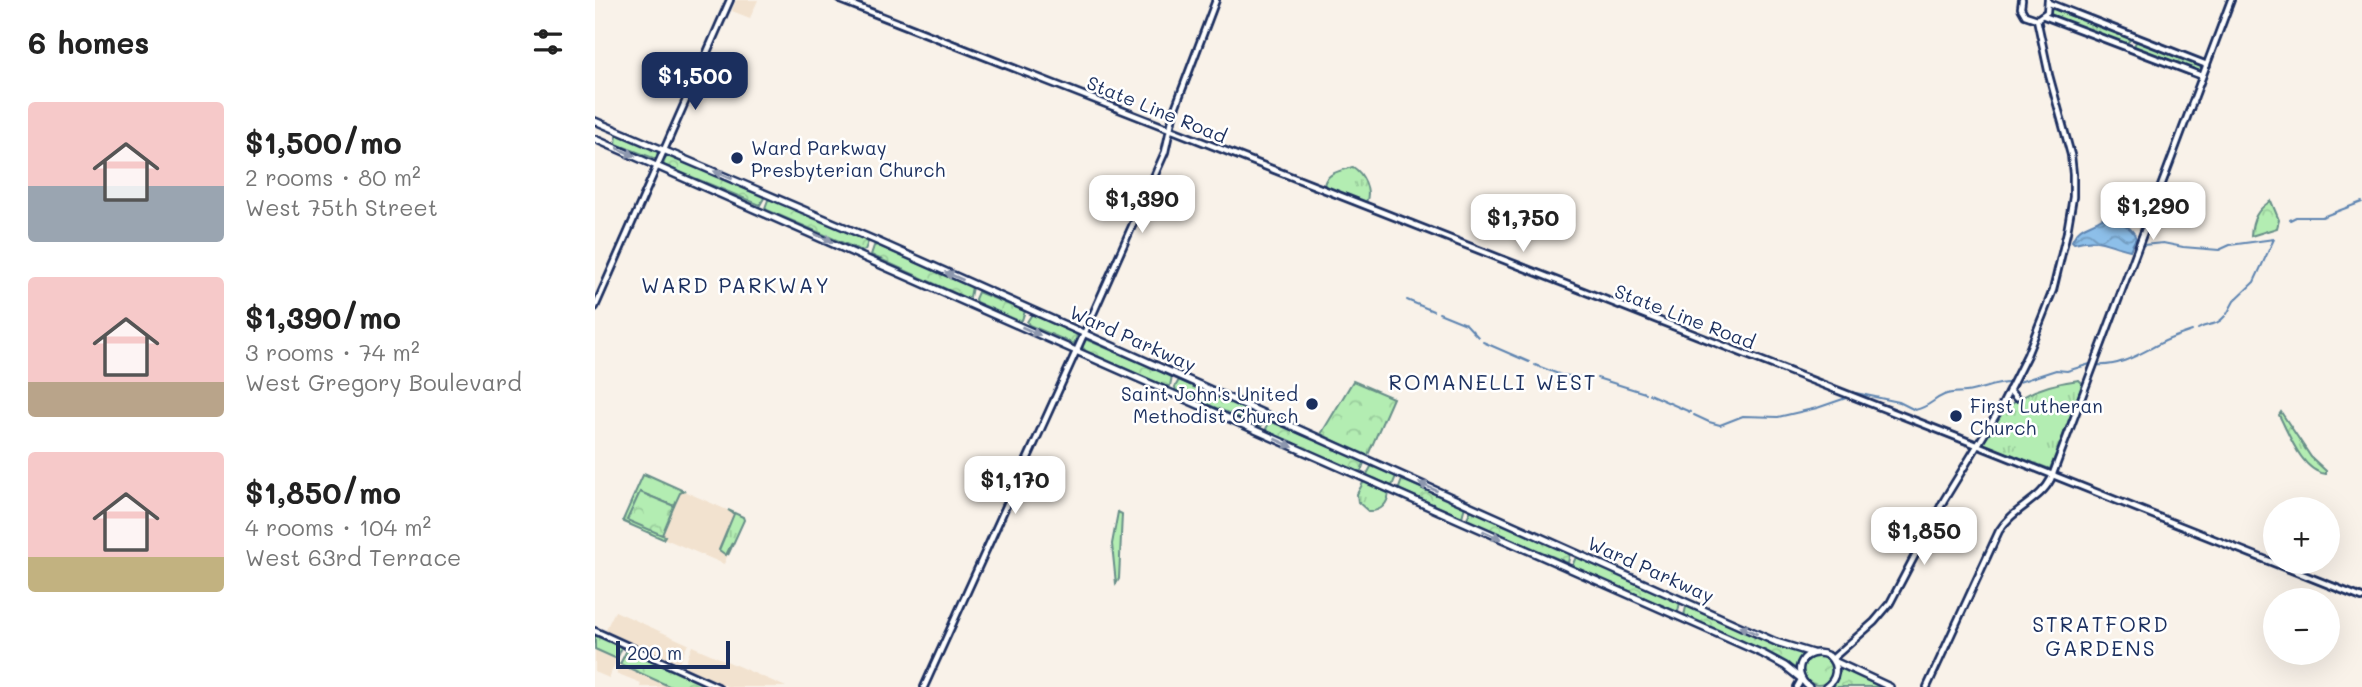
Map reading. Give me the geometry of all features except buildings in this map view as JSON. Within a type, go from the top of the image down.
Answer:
[{"type":"main road","points":[[595,307],[730,0]]},
{"type":"main road","name":"State Line Road","points":[[840,0],[2362,598]]},
{"type":"main road","points":[[923,687],[1153,183],[1168,145],[1174,111],[1216,0]]},
{"type":"main road","points":[[2022,0],[2021,8],[2025,15],[2036,19],[2044,16],[2202,76]]},
{"type":"main road","points":[[1927,687],[1999,531],[2012,514],[2046,488],[2231,0]]},
{"type":"main road","points":[[2044,16],[2048,2],[2207,65]]},
{"type":"main road","points":[[1833,660],[1874,622],[1890,603],[1938,511],[2009,390],[2027,355],[2053,290],[2073,197],[2071,155],[2036,19]]},
{"type":"main road","name":"Ward Parkway","points":[[595,121],[1084,334],[1776,642],[1812,653],[1821,652],[1833,660]]},
{"type":"main road","name":"Ward Parkway","points":[[595,139],[1763,654],[1785,666],[1809,687]]},
{"type":"main road","points":[[2009,390],[2016,398]]},
{"type":"main road","points":[[595,631],[718,687]]},
{"type":"main road","points":[[1797,687],[1801,679],[1801,663],[1812,653]]},
{"type":"main road","points":[[1826,687],[1835,678],[1833,660]]},
{"type":"main road","points":[[1833,660],[1890,687]]},
{"type":"shaded area","points":[[736,0],[758,0],[750,18],[732,11]]},
{"type":"shaded area","points":[[645,474],[743,517],[724,564],[623,521]]},
{"type":"shaded area","points":[[615,611],[688,644],[679,663],[605,631]]},
{"type":"shaded area","points":[[692,646],[786,687],[729,687],[684,667]]},
{"type":"shaded area","points":[[595,649],[617,659],[609,678],[595,672]]},
{"type":"shaded area","points":[[620,664],[671,687],[640,687],[641,683],[616,673]]},
{"type":"green space","points":[[2055,8],[2129,36],[2130,40],[2126,44],[2052,16],[2050,13]]},
{"type":"green space","points":[[2137,40],[2200,63],[2202,69],[2197,71],[2135,48]]},
{"type":"green space","points":[[621,134],[658,151],[656,159],[616,144],[617,135]]},
{"type":"green space","points":[[667,154],[764,198],[760,205],[663,165]]},
{"type":"green space","points":[[1353,167],[1365,183],[1368,193],[1366,202],[1362,203],[1324,186],[1331,175]]},
{"type":"green space","points":[[772,199],[867,240],[865,250],[767,210],[765,208],[768,200]]},
{"type":"green space","points":[[2271,201],[2279,220],[2277,228],[2251,236],[2256,216]]},
{"type":"green space","points":[[877,245],[972,287],[970,297],[966,298],[871,255]]},
{"type":"green space","points":[[978,292],[1025,311],[1022,320],[976,302]]},
{"type":"green space","points":[[1032,314],[1075,333],[1077,336],[1074,344],[1029,325],[1027,322]]},
{"type":"green space","points":[[1085,339],[1172,376],[1170,386],[1086,351],[1082,347]]},
{"type":"green space","points":[[1179,380],[1262,416],[1264,420],[1261,427],[1176,391]]},
{"type":"green space","points":[[2079,380],[2083,384],[2050,469],[1983,444],[1999,417],[2021,398],[2049,386]]},
{"type":"green space","points":[[1353,381],[1393,398],[1368,455],[1364,456],[1321,434]]},
{"type":"green space","points":[[2281,412],[2311,457],[2326,474],[2317,472],[2303,459],[2279,415]]},
{"type":"green space","points":[[1270,421],[1361,460],[1364,463],[1361,471],[1357,472],[1268,432],[1266,429]]},
{"type":"green space","points":[[1372,465],[1396,476],[1392,486],[1368,476]]},
{"type":"green space","points":[[646,474],[684,491],[680,493],[674,506],[640,492],[628,519],[665,536],[663,539],[623,520],[643,475],[648,477]]},
{"type":"green space","points":[[1402,480],[1465,506],[1462,517],[1400,490]]},
{"type":"green space","points":[[1364,481],[1389,492],[1380,509],[1368,511],[1358,502],[1357,494]]},
{"type":"green space","points":[[640,492],[674,506],[662,535],[627,520]]},
{"type":"green space","points":[[728,510],[744,520],[726,555],[719,550],[734,514]]},
{"type":"green space","points":[[1471,510],[1570,553],[1568,563],[1469,521],[1467,518]]},
{"type":"green space","points":[[1118,512],[1122,514],[1119,579],[1116,584],[1112,544]]},
{"type":"green space","points":[[1578,556],[1680,602],[1678,612],[1574,568],[1572,566]]},
{"type":"green space","points":[[1686,607],[1803,655],[1794,669],[1779,658],[1684,616]]},
{"type":"green space","points":[[595,634],[622,647],[617,659],[595,649]]},
{"type":"green space","points":[[627,650],[711,687],[671,687],[620,664]]},
{"type":"green space","points":[[1818,655],[1828,660],[1833,670],[1828,680],[1818,685],[1808,680],[1803,670],[1808,660]]},
{"type":"green space","points":[[1842,668],[1883,687],[1831,687]]},
{"type":"water","points":[[2102,218],[2117,221],[2134,233],[2136,238],[2130,250],[2096,241],[2072,241],[2081,229]]},
{"type":"waterway","points":[[2290,220],[2296,217],[2322,217],[2362,202]]},
{"type":"waterway","points":[[2143,245],[2163,243],[2219,250],[2230,245],[2274,239],[2254,282],[2234,301],[2227,314]]},
{"type":"waterway","points":[[1407,300],[1433,311]]},
{"type":"waterway","points":[[1439,313],[1466,324],[1478,337]]},
{"type":"waterway","points":[[2198,329],[2218,322],[2225,316]]},
{"type":"waterway","points":[[2097,365],[2124,361],[2192,331]]},
{"type":"waterway","points":[[1483,342],[1529,362]]},
{"type":"waterway","points":[[2019,382],[2056,370],[2067,371],[2090,364]]},
{"type":"waterway","points":[[1535,365],[1561,375],[1586,378]]},
{"type":"waterway","points":[[1597,378],[1645,393]]},
{"type":"waterway","points":[[1856,393],[1899,402],[1915,410],[1947,394],[2009,383]]},
{"type":"waterway","points":[[1649,394],[1690,412]]},
{"type":"waterway","points":[[1694,415],[1720,425],[1743,416],[1778,417],[1846,398]]},
{"type":"place","name":"Ward Parkway Presbyterian Church","points":[[737,158]]},
{"type":"place","name":"Saint John's United Methodist Church","points":[[1312,404]]},
{"type":"place","name":"First Lutheran Church","points":[[1956,416]]},
{"type":"district","name":"WARD PARKWAY","points":[[736,284]]},
{"type":"district","name":"ROMANELLI WEST","points":[[1493,381]]},
{"type":"district","name":"STRATFORD GARDENS","points":[[2101,635]]}]
